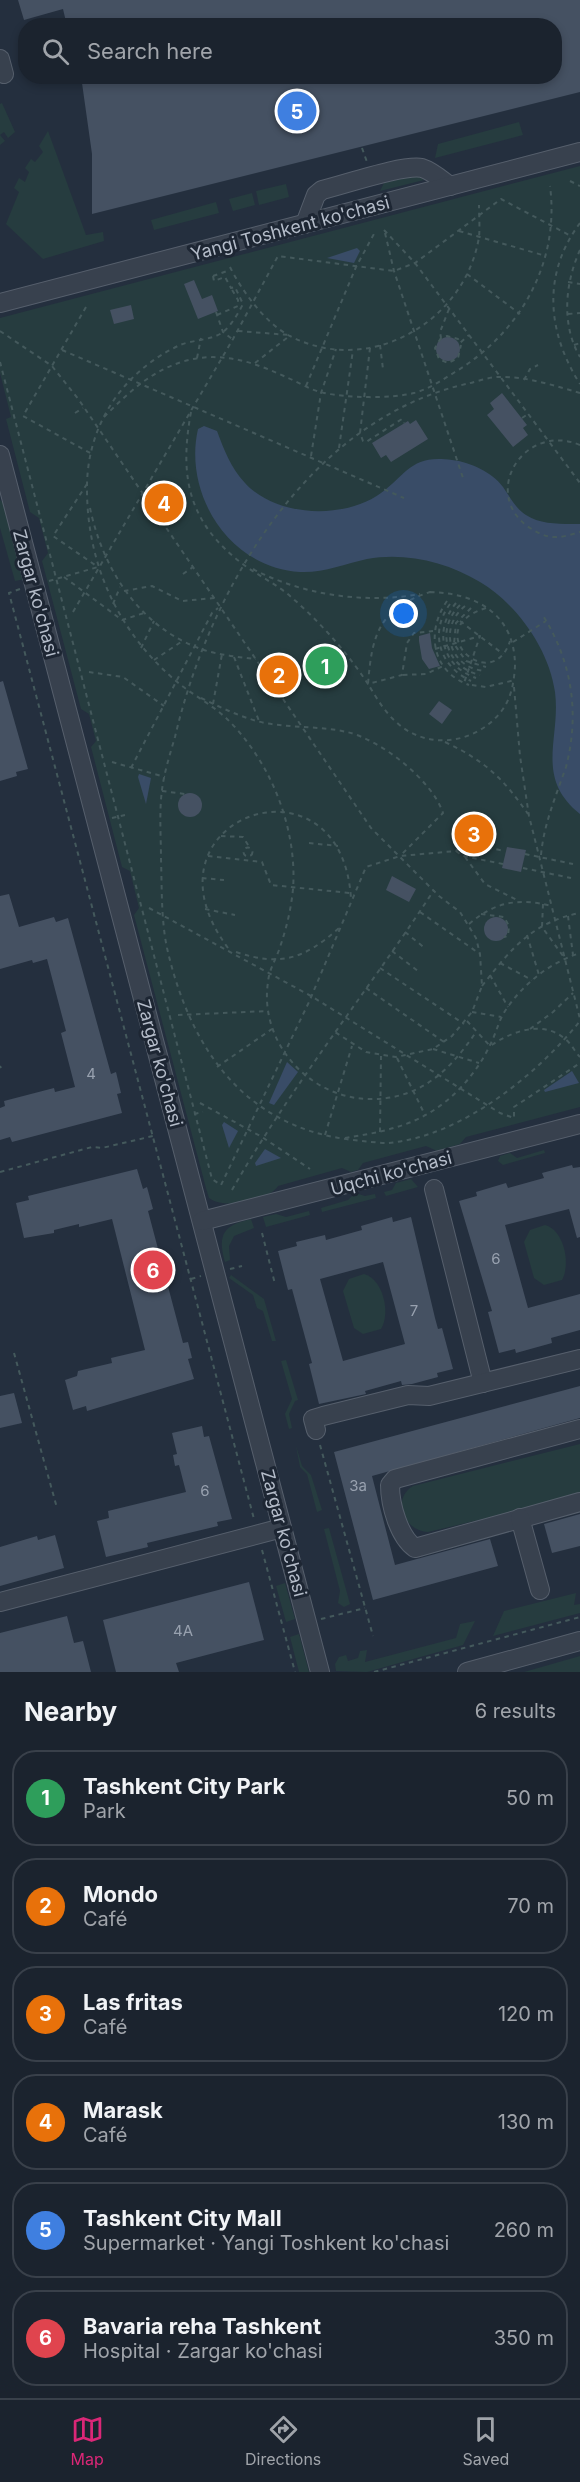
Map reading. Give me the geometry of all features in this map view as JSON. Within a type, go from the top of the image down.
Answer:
[{"type":"street","name":"Yangi Toshkent ko'chasi","points":[[0,303],[580,152]]},
{"type":"street","points":[[305,224],[316,195],[322,190],[371,177],[413,167],[425,169],[450,186]]},
{"type":"street","name":"Zargar ko'chasi","points":[[0,455],[4,484],[34,585],[320,1672]]},
{"type":"street","name":"Uqchi ko'chasi","points":[[202,1221],[580,1124]]},
{"type":"street","points":[[434,1189],[483,1383]]},
{"type":"street","points":[[316,1430],[313,1419],[323,1416],[408,1395],[429,1396],[580,1359]]},
{"type":"street","points":[[580,1429],[395,1479],[390,1485],[399,1526],[408,1543],[416,1548],[580,1502]]},
{"type":"street","points":[[520,1518],[540,1590]]},
{"type":"street","points":[[0,1602],[282,1528]]},
{"type":"street","points":[[467,1672],[580,1641]]},
{"type":"path","points":[[362,148],[368,166]]},
{"type":"path","points":[[570,181],[580,186]]},
{"type":"path","points":[[102,419],[141,382],[170,366],[197,358],[223,357],[255,363],[321,393],[348,396],[415,393],[433,385],[484,354],[520,314],[533,291],[546,256],[552,225],[550,186]]},
{"type":"path","points":[[73,612],[223,357],[278,256],[394,271],[415,263],[501,199],[571,236]]},
{"type":"path","points":[[237,331],[289,335],[336,349],[370,348],[414,333],[446,305],[467,274],[479,237],[479,205]]},
{"type":"path","points":[[580,224],[571,236],[555,276],[553,321],[568,364],[580,384]]},
{"type":"path","points":[[463,478],[394,271],[384,230],[415,263],[580,483]]},
{"type":"path","points":[[458,230],[546,256]]},
{"type":"path","points":[[306,386],[356,267],[375,232]]},
{"type":"path","points":[[580,251],[568,282],[568,314],[574,345],[580,357]]},
{"type":"path","points":[[233,339],[223,332],[216,313],[238,306],[238,300],[225,278],[214,281],[213,276],[230,269],[253,303],[289,335]]},
{"type":"path","points":[[467,274],[520,314]]},
{"type":"path","points":[[568,282],[580,284]]},
{"type":"path","points":[[231,288],[235,287],[243,304],[223,332],[201,338],[157,357],[131,379],[113,400],[98,428],[87,484],[95,533],[105,557],[124,591],[144,613],[202,650],[256,659]]},
{"type":"path","points":[[86,307],[23,416],[92,454]]},
{"type":"path","points":[[442,338],[440,332],[449,309]]},
{"type":"path","points":[[568,314],[580,313]]},
{"type":"path","points":[[0,330],[52,366],[98,428],[371,828],[434,890],[460,912],[469,924],[480,954],[482,986]]},
{"type":"path","points":[[494,334],[498,339]]},
{"type":"path","points":[[255,363],[289,335]]},
{"type":"path","points":[[460,345],[469,335]]},
{"type":"path","points":[[447,336],[458,339],[460,345],[458,358],[448,363],[439,359],[435,348],[442,338],[447,336]]},
{"type":"path","points":[[197,358],[201,338]]},
{"type":"path","points":[[574,345],[580,343]]},
{"type":"path","points":[[380,345],[383,369]]},
{"type":"path","points":[[370,348],[360,433],[366,442],[402,420],[404,423]]},
{"type":"path","points":[[311,456],[321,393],[336,349]]},
{"type":"path","points":[[339,448],[353,349]]},
{"type":"path","points":[[62,350],[141,382],[193,407],[404,498]]},
{"type":"path","points":[[0,362],[211,1174],[221,1185],[260,1108],[366,867],[400,856],[456,850],[463,843],[505,851]]},
{"type":"path","points":[[524,380],[530,369],[538,365]]},
{"type":"path","points":[[243,564],[274,580],[308,590],[396,599],[430,592],[454,592],[477,600],[504,625],[511,639],[520,756],[529,816],[580,1020],[566,1039],[487,1104],[459,1123],[418,1138],[385,1143],[343,1138],[299,1129],[260,1108],[218,1067],[189,1014],[167,947],[162,913],[162,790],[186,688],[220,607],[243,564],[291,501],[339,448],[360,433],[435,391],[500,377],[580,393]]},
{"type":"path","points":[[75,413],[83,407]]},
{"type":"path","points":[[193,407],[185,466],[191,495],[200,518],[243,564],[289,595],[344,651],[395,722],[416,735],[444,742],[482,761],[507,784],[529,816]]},
{"type":"path","points":[[522,418],[528,414]]},
{"type":"path","points":[[580,445],[566,440],[547,440],[532,445],[523,453],[509,481],[510,502],[519,519],[537,533],[557,537],[580,532]]},
{"type":"path","points":[[87,484],[53,536],[98,567]]},
{"type":"path","points":[[89,502],[88,525],[98,567],[122,620],[141,648],[177,682],[226,718],[258,757],[284,812],[292,854],[293,887],[286,928],[270,972],[267,990],[272,1029],[284,1053],[304,1075],[324,1089],[360,1099],[380,1099],[414,1090],[442,1076],[460,1056],[476,1032]]},
{"type":"path","points":[[98,567],[9,593],[295,1672]]},
{"type":"path","points":[[183,574],[193,567]]},
{"type":"path","points":[[64,576],[83,593],[122,620]]},
{"type":"path","points":[[113,604],[121,586]]},
{"type":"path","points":[[124,591],[152,586],[182,601],[214,598]]},
{"type":"path","points":[[368,684],[376,636],[388,615],[407,600],[430,592]]},
{"type":"path","points":[[447,646],[453,630],[449,602]]},
{"type":"path","points":[[456,603],[439,629],[454,660],[476,678]]},
{"type":"path","points":[[402,675],[407,644],[414,633],[433,631],[460,606]]},
{"type":"path","points":[[450,613],[465,606]]},
{"type":"path","points":[[131,768],[194,646],[212,614],[220,607]]},
{"type":"path","points":[[450,613],[471,608]]},
{"type":"path","points":[[486,608],[468,615],[462,622],[458,633],[463,652],[472,660],[489,662],[504,654],[511,639]]},
{"type":"path","points":[[122,620],[144,613]]},
{"type":"path","points":[[450,613],[504,654]]},
{"type":"path","points":[[450,613],[446,631],[448,664],[480,675]]},
{"type":"path","points":[[541,857],[545,828],[573,741],[574,693],[562,651],[542,614]]},
{"type":"path","points":[[141,648],[154,621]]},
{"type":"path","points":[[512,643],[546,621]]},
{"type":"path","points":[[433,631],[435,649],[443,666],[464,683],[486,687],[514,680]]},
{"type":"path","points":[[435,649],[480,636]]},
{"type":"path","points":[[464,683],[480,636]]},
{"type":"path","points":[[154,660],[184,640]]},
{"type":"path","points":[[447,646],[460,657],[471,681]]},
{"type":"path","points":[[213,704],[222,654]]},
{"type":"path","points":[[234,657],[259,721]]},
{"type":"path","points":[[368,684],[402,675],[426,674],[443,666]]},
{"type":"path","points":[[468,671],[486,667]]},
{"type":"path","points":[[468,671],[484,671]]},
{"type":"path","points":[[89,672],[123,677],[164,706]]},
{"type":"path","points":[[444,742],[464,738],[486,726],[504,708],[514,686]]},
{"type":"path","points":[[195,694],[213,704],[259,721],[350,733],[385,750],[418,776],[430,790],[443,813],[400,856]]},
{"type":"path","points":[[112,762],[165,777]]},
{"type":"path","points":[[162,790],[185,794]]},
{"type":"path","points":[[340,928],[312,950],[294,958],[258,959],[229,949],[205,909],[202,878],[208,856],[221,836],[248,817],[284,812],[307,819],[327,832],[338,846],[349,875],[351,902]]},
{"type":"path","points":[[221,836],[243,837],[252,853],[246,858]]},
{"type":"path","points":[[469,844],[470,838]]},
{"type":"path","points":[[309,843],[338,846]]},
{"type":"path","points":[[246,858],[243,851],[250,848]]},
{"type":"path","points":[[456,850],[465,857],[486,884],[517,900],[552,906]]},
{"type":"path","points":[[525,854],[573,864]]},
{"type":"path","points":[[208,856],[246,858],[262,862],[271,885],[350,893]]},
{"type":"path","points":[[465,857],[503,864]]},
{"type":"path","points":[[523,868],[571,878]]},
{"type":"path","points":[[535,875],[536,871]]},
{"type":"path","points":[[202,878],[224,880]]},
{"type":"path","points":[[232,1190],[262,1137],[434,890]]},
{"type":"path","points":[[469,924],[481,914],[517,900]]},
{"type":"path","points":[[543,904],[542,927],[565,958]]},
{"type":"path","points":[[149,908],[270,972],[487,1104],[514,1118],[514,1107],[580,1064]]},
{"type":"path","points":[[205,909],[235,915]]},
{"type":"path","points":[[420,912],[480,954]]},
{"type":"path","points":[[335,1032],[352,1045],[381,1056],[410,1056],[434,1049],[465,1022],[472,1012],[482,986],[499,962],[527,935],[568,916],[579,913],[580,919]]},
{"type":"path","points":[[481,914],[504,917],[509,926],[508,936],[504,938]]},
{"type":"path","points":[[568,916],[573,955]]},
{"type":"path","points":[[405,932],[426,949]]},
{"type":"path","points":[[527,935],[539,975]]},
{"type":"path","points":[[392,951],[418,971]]},
{"type":"path","points":[[343,1138],[380,1132],[425,1115],[460,1087],[490,1046],[501,1017],[508,1006],[532,980],[565,958],[580,953]]},
{"type":"path","points":[[499,962],[532,980]]},
{"type":"path","points":[[380,968],[465,1022],[490,1046]]},
{"type":"path","points":[[490,975],[508,1006]]},
{"type":"path","points":[[366,988],[444,1042]]},
{"type":"path","points":[[490,1046],[504,1037],[530,1029],[573,993]]},
{"type":"path","points":[[178,1015],[268,1011]]},
{"type":"path","points":[[472,1012],[501,1017]]},
{"type":"path","points":[[218,1067],[272,1029]]},
{"type":"path","points":[[530,1029],[548,1031],[566,1039],[580,1058]]},
{"type":"path","points":[[325,1135],[352,1045]]},
{"type":"path","points":[[434,1049],[479,1063]]},
{"type":"path","points":[[380,1132],[381,1056]]},
{"type":"path","points":[[396,1057],[425,1115]]},
{"type":"path","points":[[200,1103],[249,1129],[310,1169]]},
{"type":"path","points":[[0,1172],[92,1147],[102,1148],[153,1136]]},
{"type":"path","points":[[262,1233],[274,1284]]},
{"type":"path","points":[[14,1353],[57,1508]]},
{"type":"path","points":[[316,1430],[373,1636]]},
{"type":"path","points":[[284,1630],[366,1608]]},
{"type":"path","points":[[374,1672],[580,1617]]},
{"type":"green space","points":[[2,103],[15,132],[8,138],[4,132],[0,135],[0,104]]},
{"type":"green space","points":[[519,122],[523,135],[435,158],[438,144]]},
{"type":"green space","points":[[48,131],[86,235],[103,232],[104,241],[43,259],[6,224],[19,192],[14,188],[19,178],[25,182],[29,172],[25,168],[31,159],[35,162],[43,152],[39,146]]},
{"type":"green space","points":[[0,135],[5,141],[0,145]]},
{"type":"green space","points":[[580,166],[580,1107],[466,1137],[460,1144],[437,1151],[426,1146],[363,1163],[358,1170],[351,1172],[342,1168],[278,1186],[266,1196],[256,1200],[235,1203],[216,1202],[209,1198],[206,1188],[134,915],[139,908],[130,871],[122,867],[91,747],[96,741],[89,714],[81,709],[42,561],[48,553],[39,518],[30,512],[6,419],[11,417],[0,373],[0,318]]},
{"type":"green space","points":[[416,175],[424,180],[380,191],[384,183]]},
{"type":"green space","points":[[286,184],[289,197],[259,205],[256,191]]},
{"type":"green space","points":[[252,193],[255,205],[233,211],[229,199]]},
{"type":"green space","points":[[216,202],[219,213],[154,230],[151,220]]},
{"type":"green space","points":[[0,500],[5,504],[25,579],[15,581],[0,528]]},
{"type":"green space","points":[[544,1150],[545,1153],[503,1165],[498,1161],[500,1156],[510,1153],[517,1158]]},
{"type":"green space","points":[[411,1179],[418,1187],[386,1196],[384,1192],[392,1190],[396,1183]]},
{"type":"green space","points":[[355,1193],[365,1196],[375,1194],[376,1198],[322,1212],[321,1208],[348,1200]]},
{"type":"green space","points":[[309,1211],[310,1215],[266,1227],[263,1217],[276,1214],[286,1217]]},
{"type":"green space","points":[[251,1219],[254,1228],[234,1236],[229,1246],[230,1260],[225,1262],[222,1244],[225,1232],[234,1224]]},
{"type":"green space","points":[[545,1225],[552,1228],[561,1240],[566,1265],[562,1280],[544,1285],[534,1278],[524,1242],[530,1230]]},
{"type":"green space","points":[[364,1274],[371,1277],[380,1289],[385,1314],[381,1329],[363,1334],[354,1328],[343,1291],[349,1279]]},
{"type":"green space","points":[[231,1275],[264,1299],[276,1341],[272,1341],[263,1311],[257,1308],[253,1295],[229,1278]]},
{"type":"green space","points":[[286,1360],[298,1400],[295,1401],[289,1414],[292,1428],[289,1429],[285,1414],[292,1399],[281,1361]]},
{"type":"green space","points":[[580,1444],[580,1496],[428,1532],[412,1526],[403,1514],[403,1499],[406,1492],[413,1486]]},
{"type":"green space","points":[[296,1446],[302,1466],[311,1475],[322,1510],[317,1512],[307,1474],[300,1467]]},
{"type":"green space","points":[[329,1528],[350,1604],[344,1607],[338,1603],[340,1591],[324,1529]]},
{"type":"green space","points":[[285,1583],[295,1619],[286,1622],[276,1586]]},
{"type":"green space","points":[[576,1593],[574,1605],[580,1604],[580,1613],[493,1636],[504,1611]]},
{"type":"green space","points":[[475,1621],[463,1645],[367,1672],[336,1671],[335,1664],[339,1657],[346,1655],[348,1661],[358,1658],[360,1651],[367,1650],[365,1662],[456,1638],[460,1624]]},
{"type":"green space","points":[[299,1634],[309,1672],[299,1672],[290,1637]]},
{"type":"green space","points":[[580,1656],[580,1672],[524,1672]]},
{"type":"water","points":[[357,248],[360,251],[354,263],[327,258]]},
{"type":"water","points":[[204,426],[217,431],[232,465],[245,483],[274,503],[292,508],[330,511],[366,502],[381,493],[411,467],[427,460],[438,459],[466,463],[487,472],[503,487],[519,509],[538,521],[580,524],[580,814],[566,800],[553,772],[556,709],[552,676],[529,629],[506,602],[494,591],[467,575],[425,560],[381,557],[326,570],[300,572],[275,567],[252,557],[233,542],[217,524],[205,502],[198,479],[195,454],[198,429]]},
{"type":"water","points":[[139,774],[151,778],[146,804],[138,777]]},
{"type":"water","points":[[287,1062],[298,1072],[274,1105],[269,1103]]},
{"type":"water","points":[[572,1071],[579,1083],[545,1092],[544,1090]]},
{"type":"water","points":[[224,1122],[238,1131],[229,1148],[222,1125]]},
{"type":"water","points":[[265,1149],[281,1158],[256,1166],[255,1163]]},
{"type":"building","points":[[18,0],[580,0],[580,92],[92,214],[92,154],[82,84],[562,84],[562,18],[65,18],[63,9],[23,18]]},
{"type":"building","points":[[194,280],[202,299],[212,295],[218,311],[198,319],[184,284]]},
{"type":"building","points":[[131,305],[134,319],[114,324],[110,310]]},
{"type":"building","points":[[448,337],[457,340],[460,349],[457,358],[448,361],[439,358],[436,349],[439,340]]},
{"type":"building","points":[[502,393],[527,425],[523,428],[528,435],[513,447],[487,415],[494,409],[490,403]]},
{"type":"building","points":[[416,420],[428,439],[391,462],[386,455],[381,458],[372,443],[408,421],[410,424]]},
{"type":"building","points":[[430,633],[432,648],[440,666],[429,669],[422,659],[419,636]]},
{"type":"building","points":[[3,681],[28,769],[16,772],[17,776],[0,781],[0,682]]},
{"type":"building","points":[[439,701],[452,710],[442,724],[429,714]]},
{"type":"building","points":[[190,793],[199,796],[202,805],[199,814],[190,817],[181,814],[178,805],[181,796]]},
{"type":"building","points":[[507,847],[526,850],[521,872],[502,868]]},
{"type":"building","points":[[392,876],[416,889],[409,902],[386,890]]},
{"type":"building","points":[[9,894],[19,927],[54,917],[56,922],[68,918],[111,1074],[116,1072],[121,1093],[117,1094],[122,1113],[12,1142],[10,1137],[0,1140],[0,1108],[5,1106],[4,1101],[54,1088],[55,1092],[75,1087],[61,1033],[66,1031],[47,959],[33,963],[32,960],[0,969],[0,896]]},
{"type":"building","points":[[496,917],[505,920],[508,929],[505,938],[496,941],[487,938],[484,929],[487,920]]},
{"type":"building","points":[[572,1165],[573,1168],[580,1167],[580,1237],[577,1238],[569,1209],[505,1225],[528,1308],[580,1294],[580,1330],[551,1338],[552,1343],[516,1353],[515,1349],[499,1353],[488,1312],[492,1311],[459,1201],[477,1196],[476,1192],[506,1183],[508,1188],[544,1178],[542,1173]]},
{"type":"building","points":[[137,1169],[143,1189],[147,1187],[153,1209],[148,1211],[183,1343],[188,1342],[192,1358],[188,1359],[194,1379],[87,1411],[86,1406],[73,1410],[65,1380],[77,1376],[78,1371],[112,1363],[111,1358],[145,1350],[112,1219],[79,1227],[79,1224],[54,1230],[54,1233],[24,1238],[16,1203],[29,1200],[28,1196]]},
{"type":"building","points":[[392,1217],[393,1222],[411,1217],[438,1329],[442,1328],[453,1369],[437,1373],[438,1377],[412,1384],[402,1385],[401,1381],[365,1391],[366,1394],[319,1404],[309,1364],[312,1363],[292,1289],[288,1290],[278,1251],[297,1246],[296,1242],[325,1235],[326,1240],[362,1230],[361,1226]],"holes":[[[383,1262],[405,1344],[343,1361],[320,1279]]]},
{"type":"building","points":[[580,1386],[580,1418],[372,1476],[395,1565],[490,1539],[498,1566],[373,1600],[334,1452]]},
{"type":"building","points":[[14,1393],[22,1423],[0,1428],[0,1396]]},
{"type":"building","points":[[202,1426],[204,1437],[209,1436],[232,1519],[217,1522],[218,1526],[147,1543],[148,1547],[106,1557],[97,1521],[109,1518],[108,1511],[186,1492],[179,1465],[175,1466],[173,1455],[177,1454],[172,1433]]},
{"type":"building","points":[[580,1514],[580,1546],[552,1553],[544,1524]]},
{"type":"building","points":[[55,1535],[64,1568],[0,1586],[0,1547],[37,1536],[38,1540]]},
{"type":"building","points":[[249,1582],[264,1640],[176,1663],[179,1672],[116,1672],[103,1620]]},
{"type":"building","points":[[67,1616],[74,1643],[83,1641],[91,1672],[0,1672],[0,1633]]},
{"type":"place","name":"Tashkent City Mall","points":[[297,111]]},
{"type":"place","name":"Marask","points":[[164,503]]},
{"type":"place","name":"Tashkent City Park","points":[[325,666]]},
{"type":"place","name":"Mondo","points":[[279,675]]},
{"type":"place","name":"Las fritas","points":[[474,834]]},
{"type":"place","name":"Bavaria reha Tashkent","points":[[153,1270]]}]
